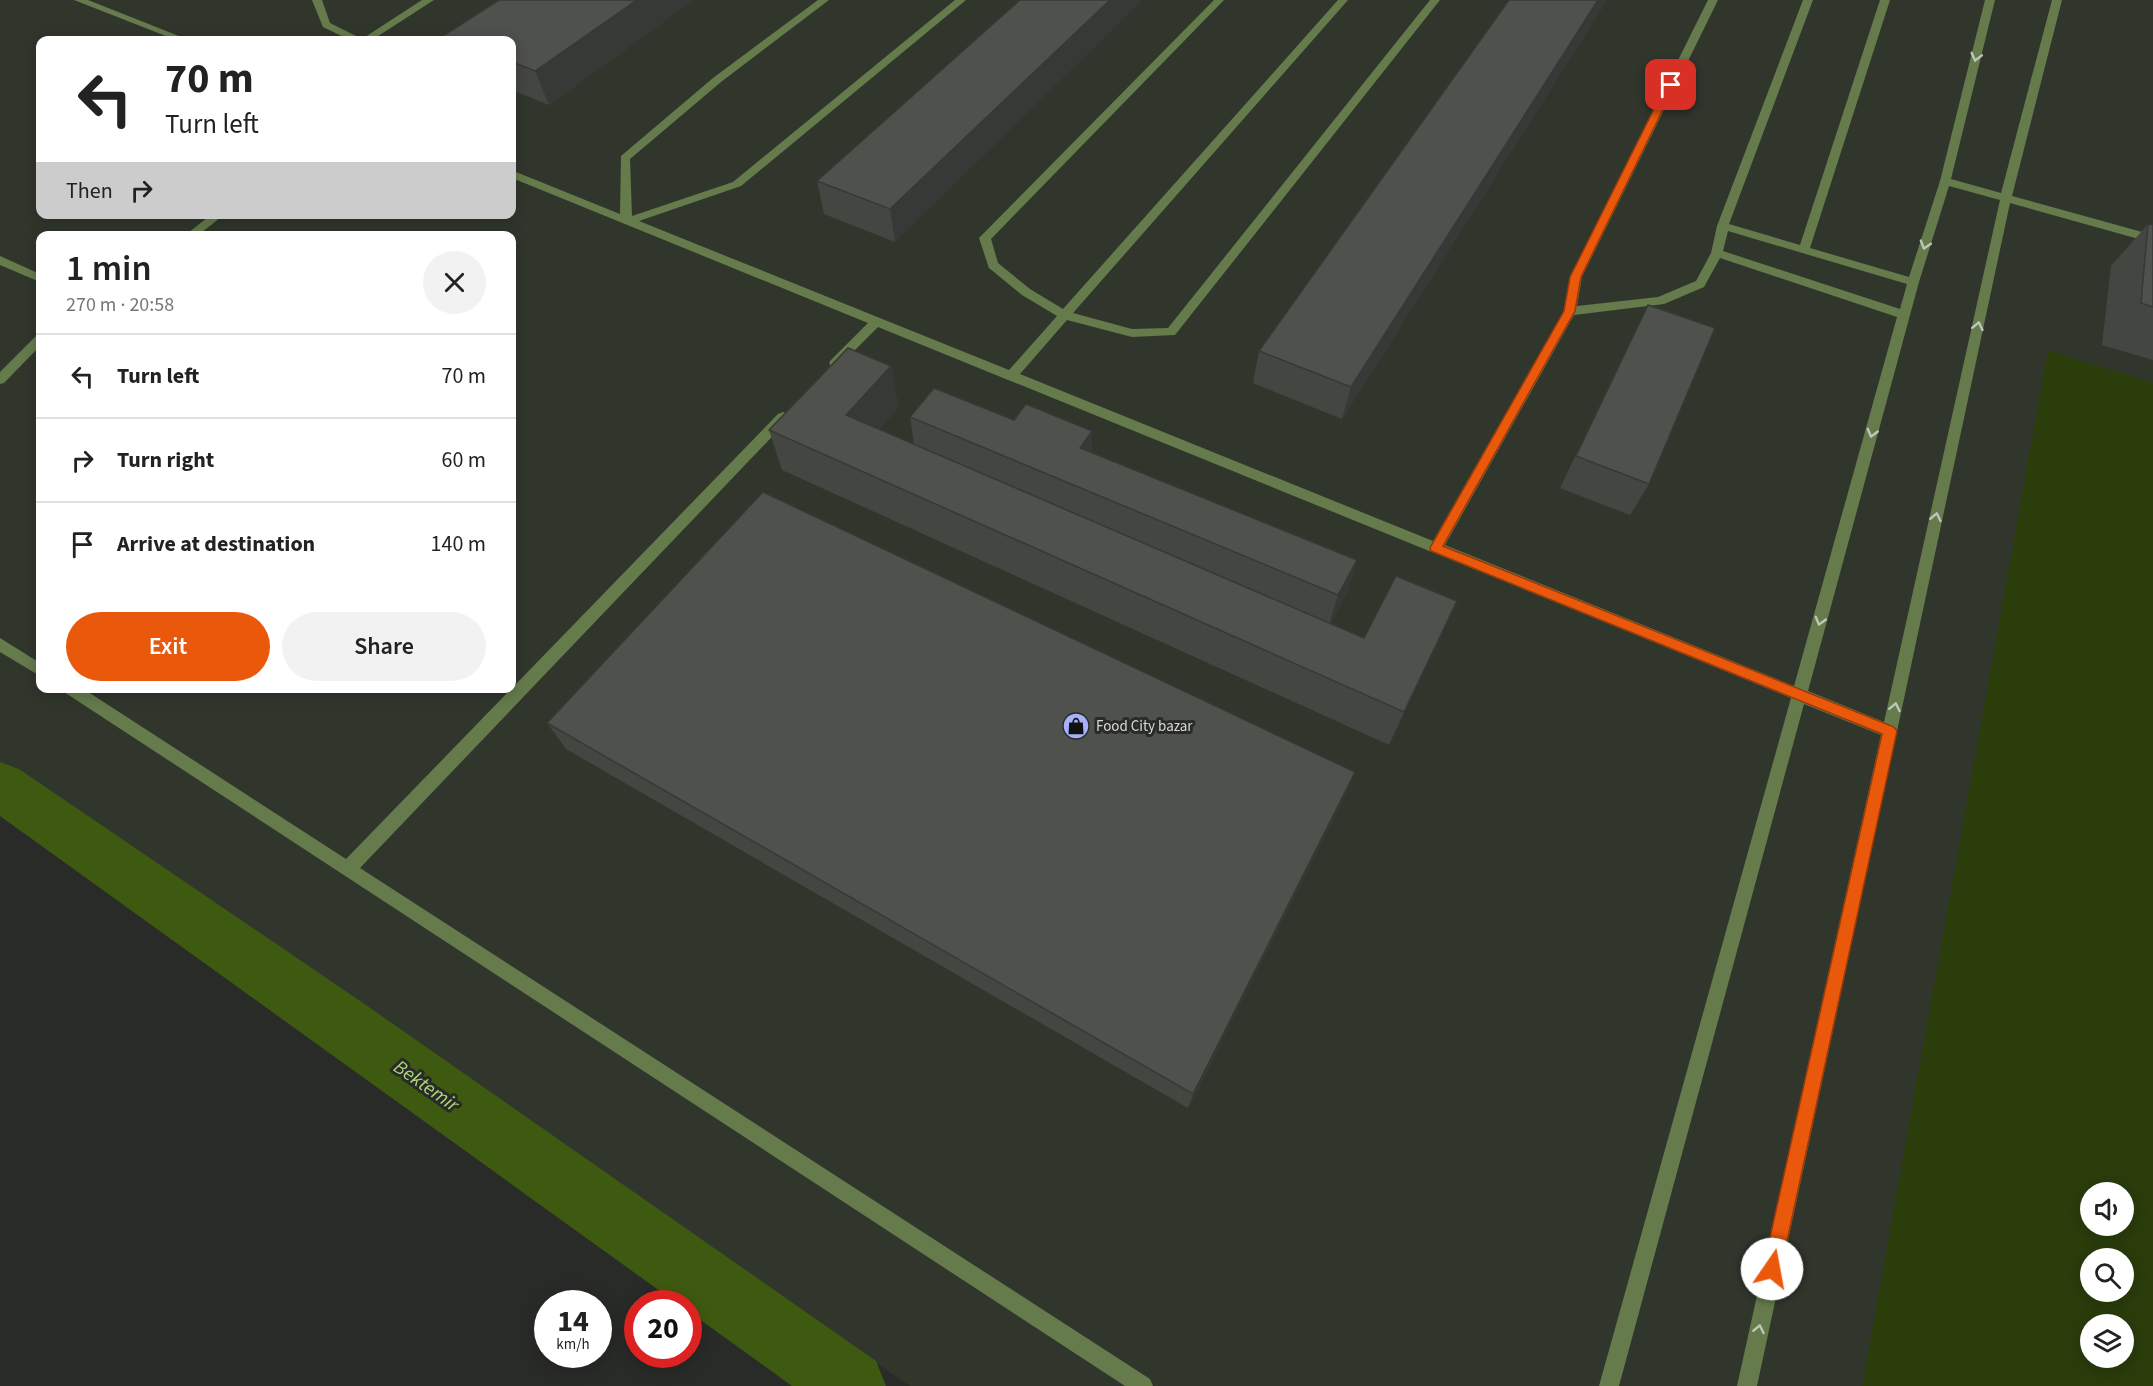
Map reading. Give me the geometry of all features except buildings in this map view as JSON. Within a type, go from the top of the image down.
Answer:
[{"type":"lane","points":[[79,0],[174,36]]},
{"type":"lane","points":[[317,0],[326,26],[348,36]]},
{"type":"lane","points":[[372,36],[429,0]]},
{"type":"lane","points":[[626,222],[625,158],[717,80],[824,0]]},
{"type":"lane","points":[[626,222],[738,184],[961,0]]},
{"type":"lane","points":[[1218,0],[985,238],[993,265],[1026,292],[1065,315],[1132,333],[1171,332],[1435,0]]},
{"type":"lane","points":[[1010,377],[1343,0]]},
{"type":"lane","points":[[1436,548],[1570,311],[1576,277],[1713,0]]},
{"type":"lane","points":[[1570,311],[1660,301],[1700,284],[1717,253],[1722,226],[1808,0]]},
{"type":"lane","points":[[1804,250],[1884,0]]},
{"type":"lane","points":[[1609,1386],[1913,282],[1945,181],[1990,0]]},
{"type":"lane","points":[[1747,1386],[2006,197],[2057,0]]},
{"type":"lane","points":[[516,176],[875,323],[1890,731]]},
{"type":"lane","points":[[1945,181],[2153,238]]},
{"type":"lane","points":[[196,231],[213,219]]},
{"type":"lane","points":[[1722,226],[1913,282]]},
{"type":"lane","points":[[1717,253],[1905,315]]},
{"type":"lane","points":[[0,260],[36,277]]},
{"type":"lane","points":[[825,374],[875,323]]},
{"type":"lane","points":[[0,380],[36,343]]},
{"type":"lane","points":[[348,869],[792,408]]},
{"type":"lane","points":[[0,644],[36,667]]},
{"type":"lane","points":[[77,693],[1143,1386]]},
{"type":"shaded area","name":"Food City bazar","points":[[0,0],[2153,0],[2153,1386],[910,1386],[0,763]]},
{"type":"green space","points":[[2048,350],[2153,383],[2153,1386],[1862,1386]]},
{"type":"waterway","name":"Bektemir","points":[[0,786],[342,1024],[851,1386]]},
{"type":"place","name":"Food City bazar","points":[[1076,726]]},
{"type":"route","points":[[1671,85],[1576,277],[1570,311],[1436,548],[1890,731],[1772,1269]]}]
